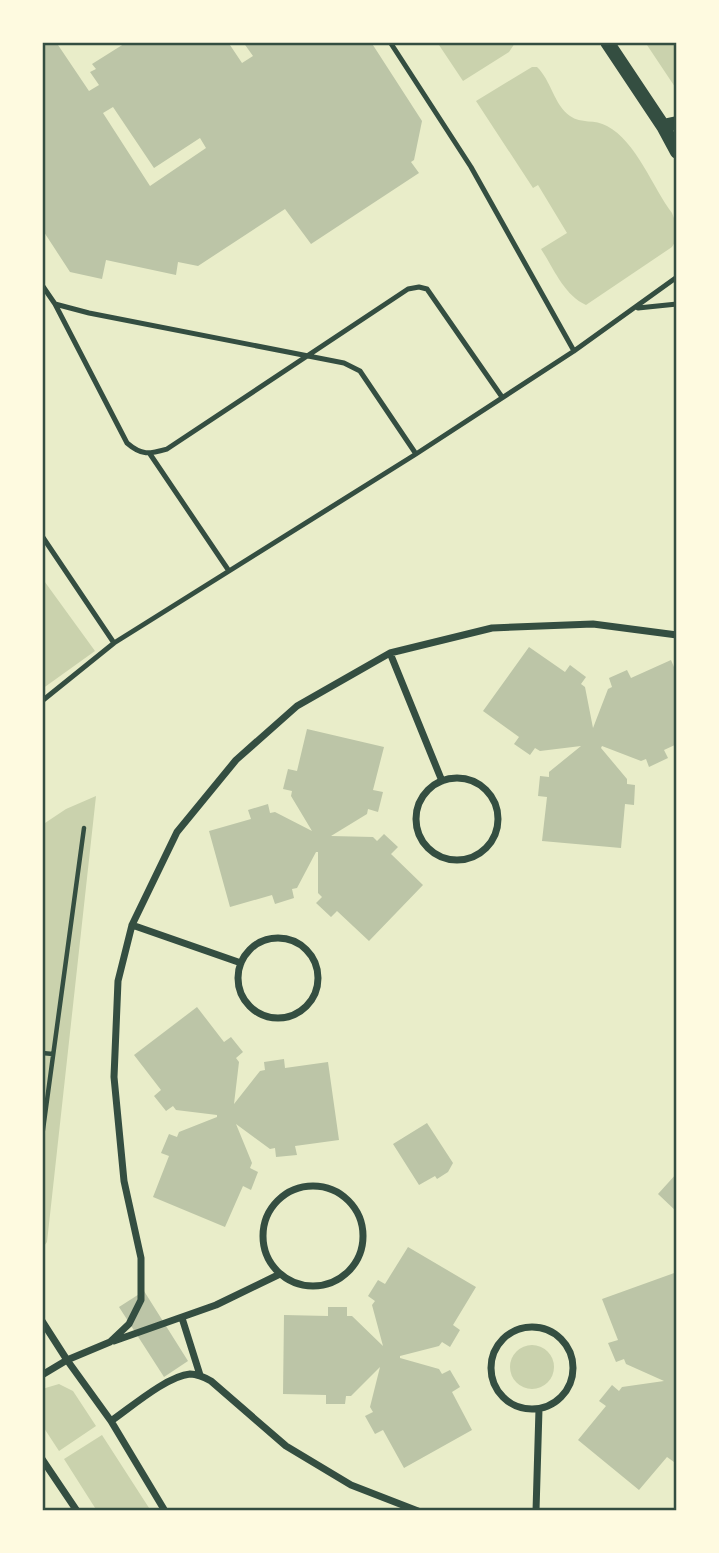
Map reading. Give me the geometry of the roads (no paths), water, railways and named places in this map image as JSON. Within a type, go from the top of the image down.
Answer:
[{"type":"main road","points":[[607,42],[670,125],[677,152]]},
{"type":"street","points":[[110,1342],[129,1324],[141,1300],[141,1258],[124,1181],[114,1077],[118,981],[132,925],[177,832],[236,760],[297,706],[390,653],[492,628],[593,624],[677,635]]},
{"type":"street","points":[[390,653],[442,781]]},
{"type":"street","points":[[468,779],[490,794],[496,805],[497,830],[492,842],[483,852],[472,858],[459,861],[446,859],[425,845],[418,834],[415,821],[417,808],[431,787],[442,781],[468,779]]},
{"type":"street","points":[[132,925],[241,963]]},
{"type":"street","points":[[281,937],[298,942],[311,953],[318,968],[318,985],[313,1000],[300,1012],[284,1018],[267,1017],[252,1009],[242,996],[238,979],[241,963],[250,949],[264,940],[281,937]]},
{"type":"street","points":[[308,1186],[324,1187],[340,1193],[352,1204],[360,1218],[364,1234],[361,1251],[354,1266],[342,1277],[327,1284],[310,1286],[294,1282],[280,1273],[269,1261],[263,1245],[263,1229],[268,1213],[278,1199],[292,1190],[308,1186]]},
{"type":"street","points":[[42,1375],[67,1360],[110,1342],[216,1305],[280,1273]]},
{"type":"street","points":[[182,1318],[200,1375]]},
{"type":"street","points":[[42,1321],[111,1421],[165,1511]]},
{"type":"street","points":[[526,1327],[539,1327],[558,1336],[571,1353],[574,1367],[565,1393],[554,1403],[539,1409],[515,1405],[504,1398],[495,1387],[491,1375],[495,1349],[503,1338],[526,1327]]},
{"type":"street","points":[[111,1421],[174,1378],[187,1374],[200,1375],[211,1381],[297,1452],[351,1485],[418,1511]]},
{"type":"street","points":[[536,1511],[539,1409]]},
{"type":"street","points":[[42,1459],[77,1511]]},
{"type":"lane","points":[[390,42],[471,167],[574,351]]},
{"type":"lane","points":[[42,701],[114,643],[416,454],[574,351],[677,277]]},
{"type":"lane","points":[[42,285],[55,304],[127,443],[136,451],[150,454],[167,449],[408,289],[419,287],[427,289],[502,397]]},
{"type":"lane","points":[[55,304],[344,363],[360,371],[416,454]]},
{"type":"lane","points":[[635,309],[677,304]]},
{"type":"lane","points":[[150,454],[229,571]]},
{"type":"lane","points":[[42,536],[114,643]]}]
